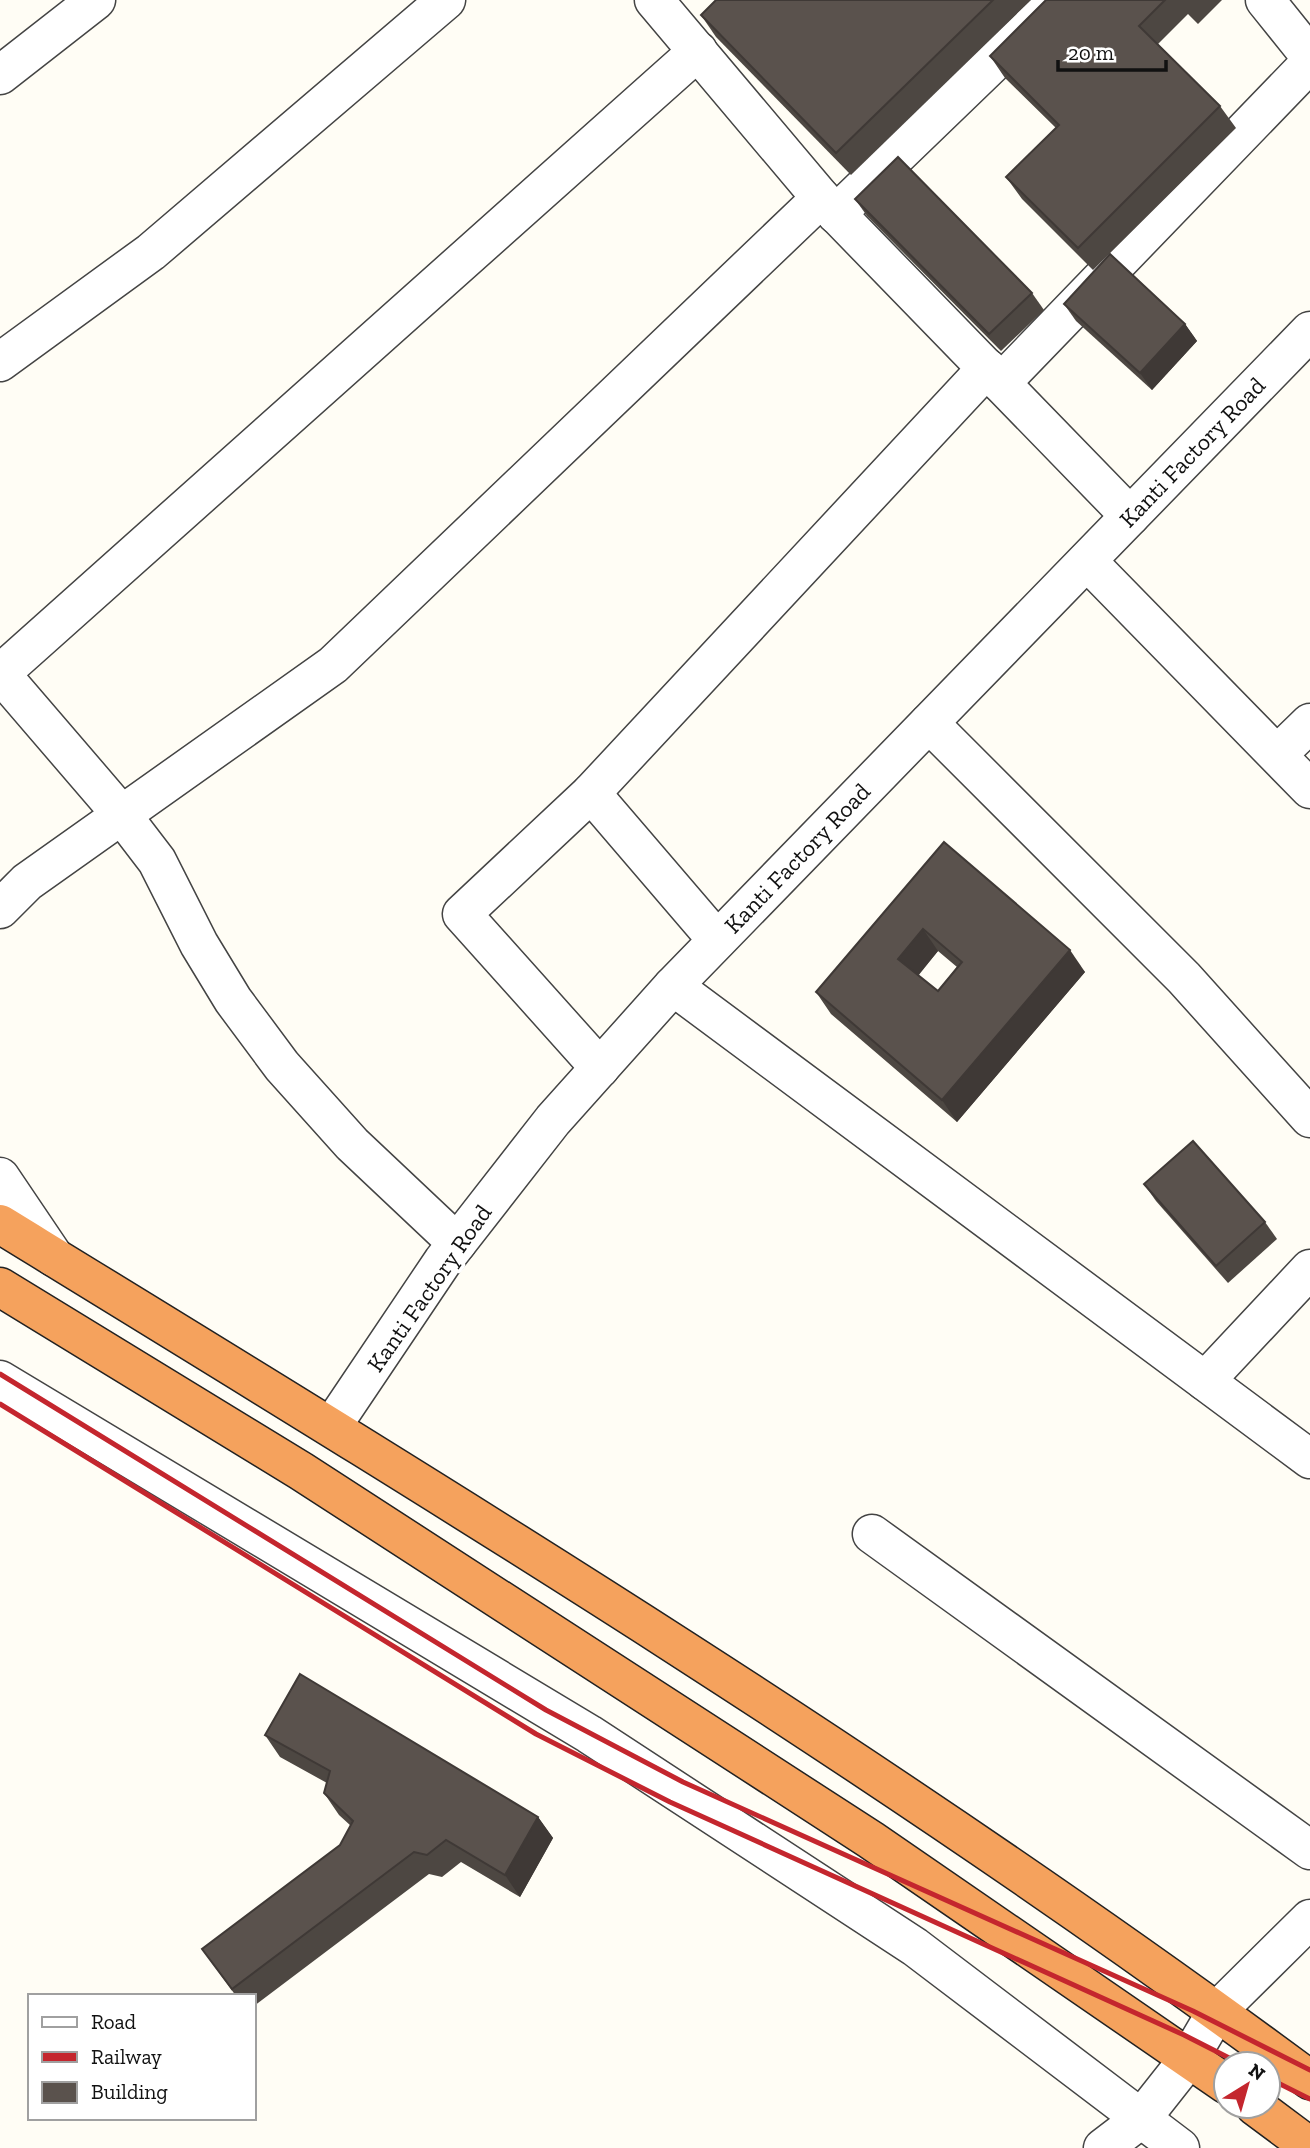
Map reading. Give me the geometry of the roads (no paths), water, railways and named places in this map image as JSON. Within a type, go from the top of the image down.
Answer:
[{"type":"highway","points":[[0,1224],[332,1426],[905,1794],[1217,2011],[1310,2080]]},
{"type":"highway","points":[[0,1287],[301,1471],[848,1825],[1212,2074]]},
{"type":"highway","points":[[1274,2120],[1310,2147]]},
{"type":"street","points":[[0,75],[96,0]]},
{"type":"street","points":[[0,362],[151,252],[446,0]]},
{"type":"street","points":[[654,0],[697,31],[829,206],[1130,516]]},
{"type":"street","points":[[0,909],[27,882],[333,665],[829,206],[1058,0]]},
{"type":"street","points":[[1265,0],[1310,56]]},
{"type":"street","points":[[457,1243],[352,1144],[282,1066],[233,1000],[199,944],[157,861],[121,814],[0,673],[697,31]]},
{"type":"street","points":[[600,1068],[462,914],[591,793],[994,376],[1310,63]]},
{"type":"street","name":"Kanti Factory Road","points":[[332,1426],[457,1243],[553,1121],[673,986],[1310,331]]},
{"type":"street","points":[[1087,561],[1310,789]]},
{"type":"street","points":[[929,723],[1184,978],[1310,1118]]},
{"type":"street","points":[[1278,754],[1310,723]]},
{"type":"street","points":[[591,793],[717,940]]},
{"type":"street","points":[[673,986],[1310,1459]]},
{"type":"street","points":[[0,1177],[54,1257]]},
{"type":"street","points":[[1205,1381],[1310,1269]]},
{"type":"street","points":[[0,1380],[601,1741],[915,1947],[1180,2148]]},
{"type":"street","points":[[872,1534],[1310,1850]]},
{"type":"street","points":[[1103,2148],[1141,2119],[1190,2057],[1217,2011],[1310,1919]]},
{"type":"railway","points":[[0,1374],[546,1710],[683,1782],[1193,2011],[1310,2070]]},
{"type":"railway","points":[[0,1404],[536,1734],[670,1802],[1213,2050]]},
{"type":"railway","points":[[1282,2085],[1310,2099]]}]
